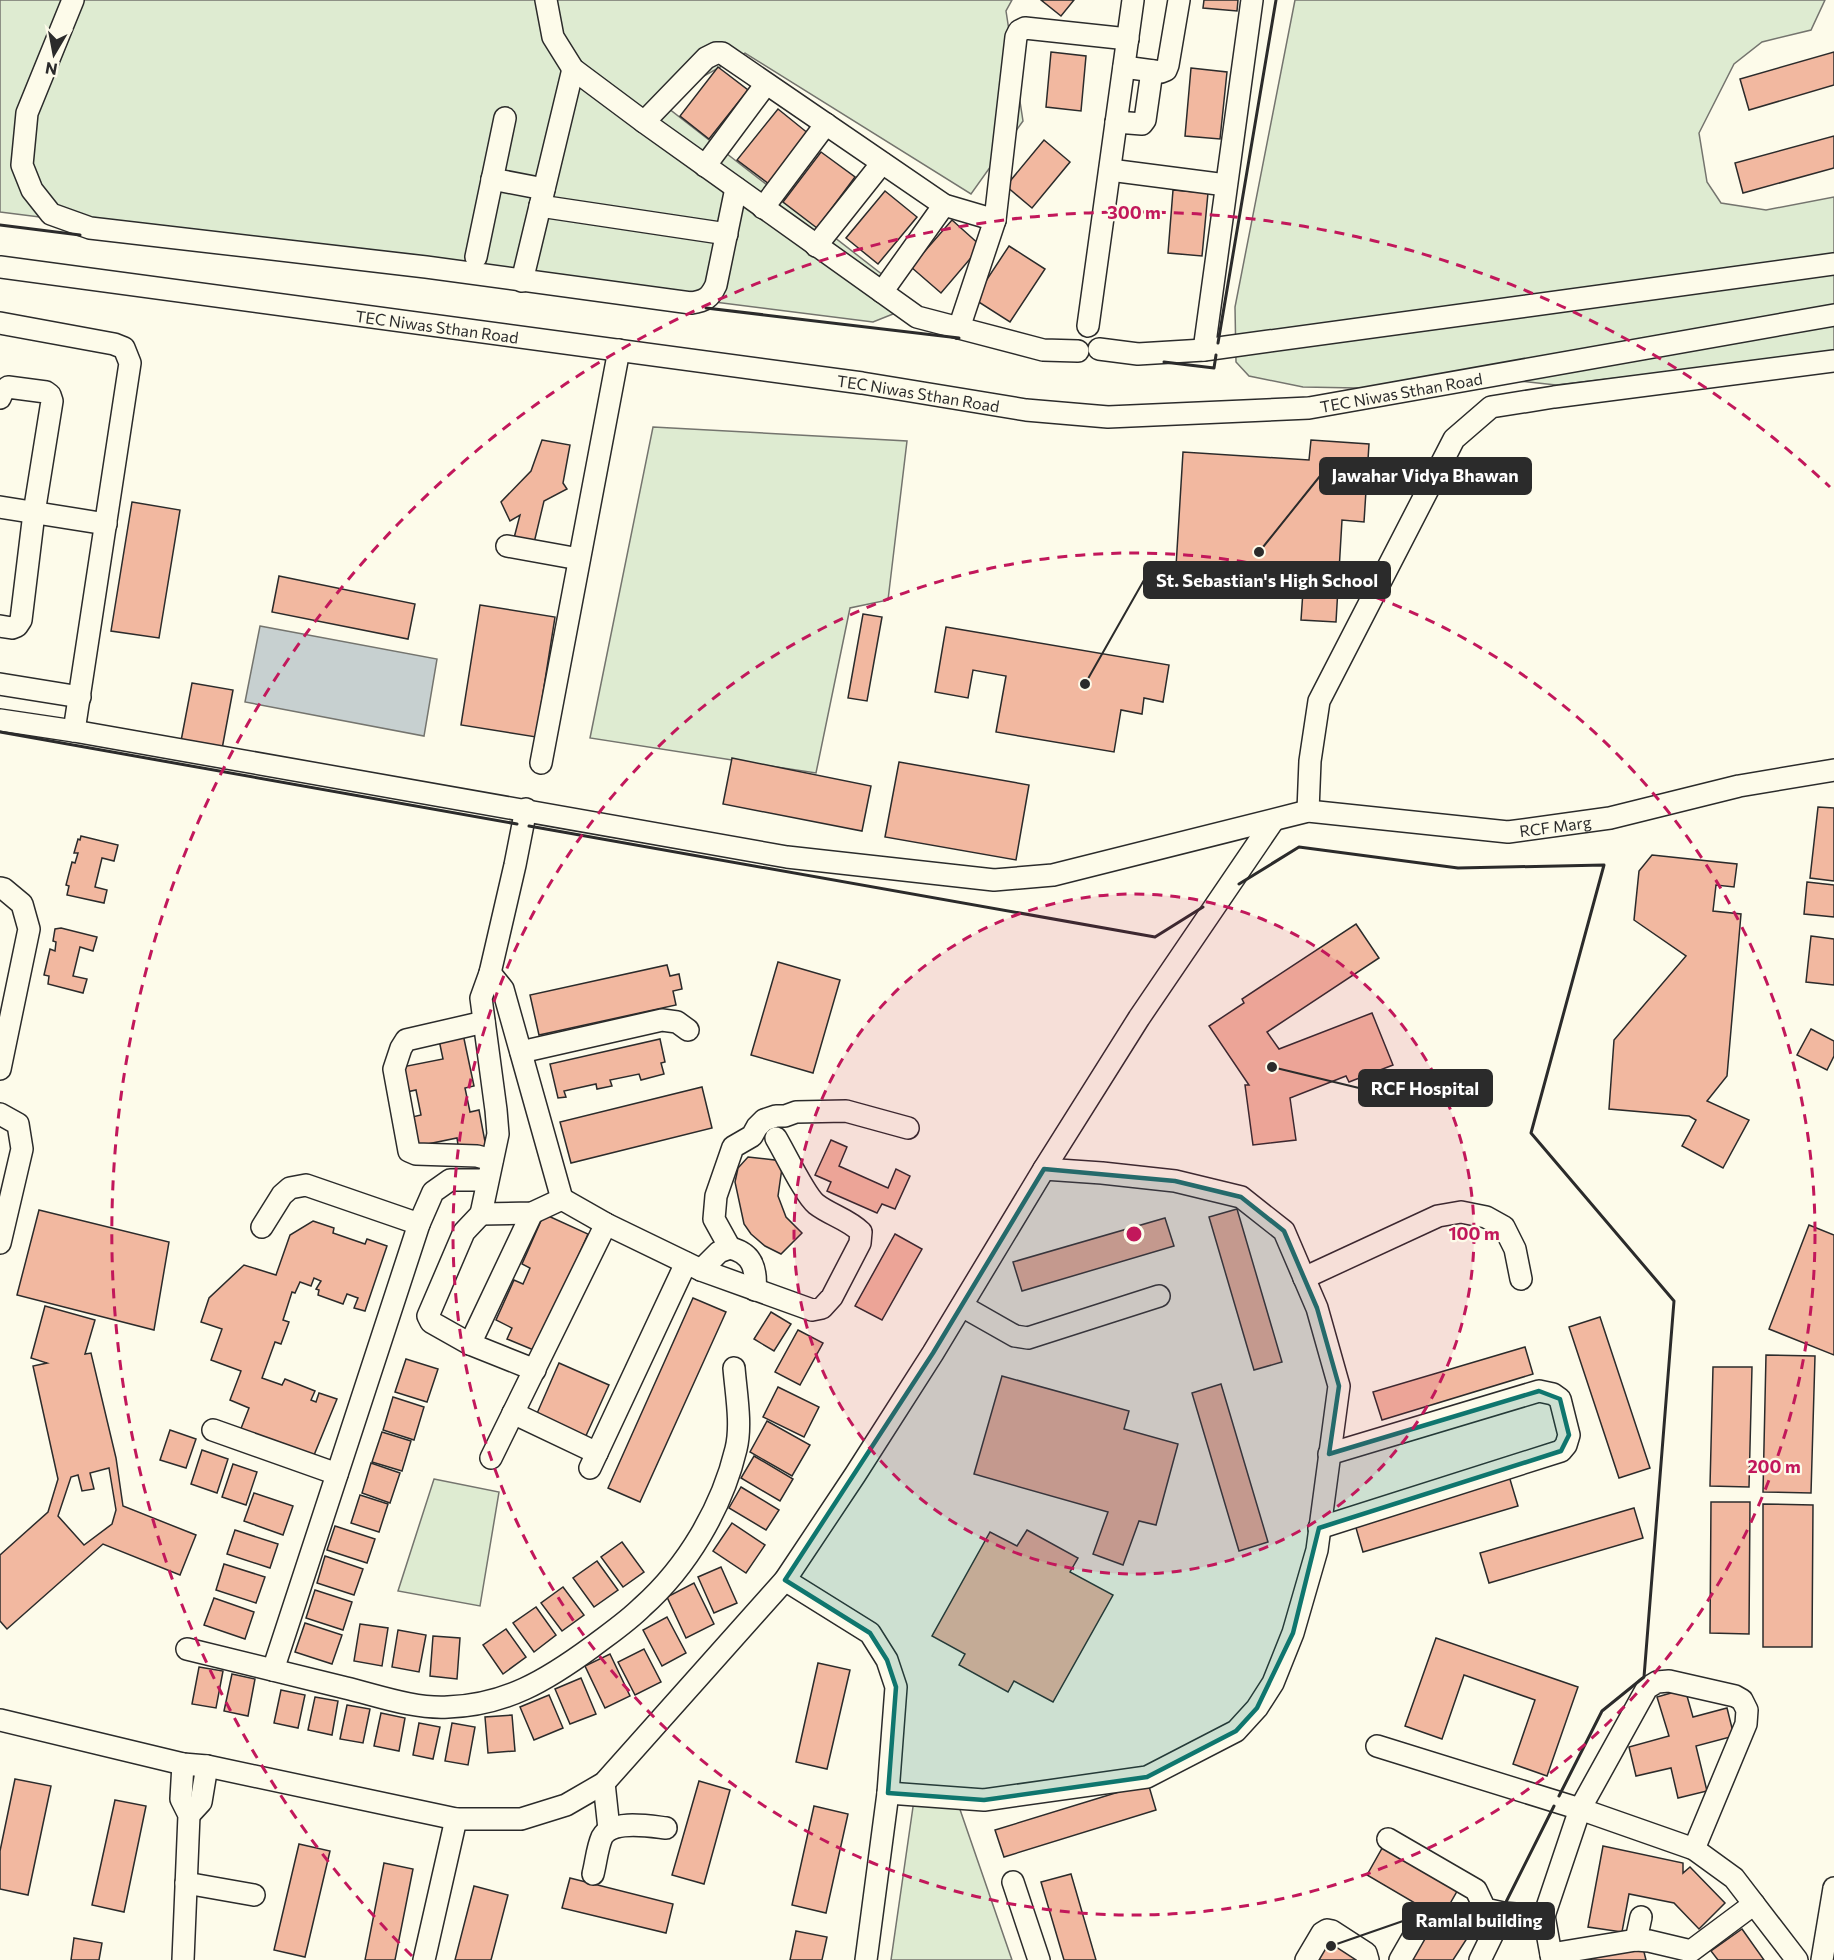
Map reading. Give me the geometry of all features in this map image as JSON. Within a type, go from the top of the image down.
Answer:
[{"type":"street","points":[[73,0],[27,112],[22,165],[32,190],[51,214],[90,228],[426,267],[684,303],[703,302],[711,296],[716,285],[736,188]]},
{"type":"street","points":[[546,0],[553,37],[573,69],[816,246],[917,317],[1043,350],[1088,350],[1138,354],[1204,350],[1834,264]]},
{"type":"street","points":[[1088,350],[1075,347],[1074,338],[1079,330],[1088,326],[1133,0]]},
{"type":"street","points":[[1124,67],[1161,72],[1166,70],[1179,0]]},
{"type":"street","points":[[1204,350],[1252,0]]},
{"type":"street","points":[[959,328],[995,220],[1016,37],[1019,31],[1025,28],[1128,39]]},
{"type":"street","points":[[644,122],[706,58],[722,53],[944,205],[995,220]]},
{"type":"street","points":[[522,280],[573,69]]},
{"type":"street","points":[[1116,122],[1142,124],[1145,120],[1152,71]]},
{"type":"street","points":[[705,166],[766,84]]},
{"type":"street","points":[[476,257],[505,118]]},
{"type":"street","points":[[763,208],[826,124]]},
{"type":"street","points":[[816,246],[882,163]]},
{"type":"street","points":[[1110,170],[1226,185]]},
{"type":"street","points":[[492,179],[542,198],[727,234]]},
{"type":"street","points":[[882,292],[944,205]]},
{"type":"street","name":"TEC Niwas Sthan Road","points":[[0,267],[862,383],[1026,410],[1108,417],[1310,408],[1834,315]]},
{"type":"street","points":[[0,323],[114,344],[124,348],[130,363],[74,730]]},
{"type":"street","points":[[541,763],[619,350]]},
{"type":"street","points":[[1308,811],[1310,761],[1320,701],[1454,439],[1491,408],[1834,361]]},
{"type":"street","points":[[0,398],[8,387],[46,392],[52,401],[34,513],[21,620],[18,626],[12,628],[0,626]]},
{"type":"street","points":[[0,507],[106,524]]},
{"type":"street","points":[[507,546],[579,559]]},
{"type":"street","points":[[0,684],[80,697]]},
{"type":"street","name":"RCF Marg","points":[[0,720],[74,730],[787,856],[994,880],[1053,875],[1308,811],[1508,832],[1610,818],[1739,786],[1834,770]]},
{"type":"street","points":[[526,809],[490,973],[481,999],[498,1134],[481,1214],[464,1232],[428,1316],[431,1322],[470,1344],[535,1370]]},
{"type":"street","points":[[0,1720],[183,1764],[207,1766],[456,1819],[521,1818],[566,1805],[604,1783],[785,1580],[855,1475],[962,1306],[1044,1169],[1139,1018],[1273,820]]},
{"type":"street","points":[[0,888],[22,904],[29,929],[0,1069]]},
{"type":"street","points":[[490,973],[503,989],[562,1199],[606,1224],[694,1267],[813,1310],[822,1308],[832,1297],[860,1243],[861,1232],[815,1203],[776,1138]]},
{"type":"street","points":[[521,1052],[662,1020],[677,1022],[688,1030]]},
{"type":"street","points":[[484,1022],[406,1040],[394,1069],[409,1151],[416,1154],[477,1156],[490,1170]]},
{"type":"street","points":[[755,1290],[757,1275],[755,1268],[745,1254],[730,1248],[714,1219],[716,1196],[733,1148],[752,1136],[764,1120],[796,1112],[846,1111],[908,1128]]},
{"type":"street","points":[[0,1114],[18,1124],[22,1149],[0,1243]]},
{"type":"street","points":[[752,1136],[762,1140],[776,1138],[784,1128],[784,1116]]},
{"type":"street","points":[[888,1793],[984,1800],[1147,1777],[1236,1731],[1257,1708],[1273,1683],[1293,1634],[1317,1550],[1339,1386],[1317,1308],[1284,1231],[1240,1197],[1175,1181],[1044,1169]]},
{"type":"street","points":[[273,1670],[419,1224],[433,1192],[450,1180],[490,1170]]},
{"type":"street","points":[[262,1227],[282,1195],[290,1188],[306,1185],[419,1224]]},
{"type":"street","points":[[481,1214],[532,1213],[562,1199]]},
{"type":"street","points":[[1304,1278],[1438,1216],[1461,1212],[1486,1217],[1504,1227],[1515,1249],[1521,1279]]},
{"type":"street","points":[[470,1344],[532,1213]]},
{"type":"street","points":[[491,1458],[606,1224]]},
{"type":"street","points":[[513,1413],[594,1460],[694,1267],[730,1248]]},
{"type":"street","points":[[962,1306],[1015,1336],[1028,1338],[1159,1296]]},
{"type":"street","points":[[187,1649],[409,1704],[447,1707],[487,1702],[530,1688],[561,1669],[643,1607],[681,1564],[709,1521],[723,1489],[736,1447],[738,1406],[734,1368]]},
{"type":"street","points":[[1319,1528],[1561,1451],[1566,1445],[1569,1434],[1560,1399],[1553,1394],[1539,1391],[1329,1454]]},
{"type":"street","points":[[213,1430],[337,1474]]},
{"type":"street","points":[[785,1580],[870,1633],[887,1659],[896,1687],[888,1793],[866,1960]]},
{"type":"street","points":[[1694,1849],[1746,1724],[1747,1710],[1742,1700],[1735,1696],[1669,1681],[1657,1682],[1647,1688],[1580,1809],[1544,1916],[1552,1957],[1636,1940],[1649,1941],[1693,1956],[1754,1904]]},
{"type":"street","points":[[1377,1746],[1580,1809],[1694,1849],[1734,1878],[1797,1960]]},
{"type":"street","points":[[183,1764],[181,1799],[189,1815],[183,1960]]},
{"type":"street","points":[[189,1815],[201,1802],[207,1766]]},
{"type":"street","points":[[604,1783],[609,1829]]},
{"type":"street","points":[[424,1960],[456,1819]]},
{"type":"street","points":[[593,1874],[603,1837],[609,1829],[626,1825],[666,1827]]},
{"type":"street","points":[[1388,1839],[1476,1890],[1485,1909],[1503,1913],[1544,1916]]},
{"type":"street","points":[[1013,1882],[1039,1960]]},
{"type":"street","points":[[186,1883],[254,1895]]},
{"type":"street","points":[[1822,1960],[1834,1888]]},
{"type":"street","points":[[1480,1960],[1503,1913]]},
{"type":"street","points":[[1636,1940],[1641,1917]]},
{"type":"street","points":[[1400,1960],[1424,1918]]},
{"type":"street","points":[[1306,1960],[1322,1933],[1327,1930],[1366,1953],[1368,1960]]},
{"type":"highlighted area","points":[[1044,1169],[1175,1181],[1241,1197],[1284,1231],[1317,1308],[1339,1386],[1329,1454],[1539,1391],[1560,1399],[1569,1435],[1561,1451],[1319,1528],[1293,1633],[1257,1708],[1236,1731],[1147,1777],[984,1800],[888,1793],[896,1687],[887,1660],[870,1633],[785,1580],[933,1353]]},
{"type":"green space","points":[[0,0],[1012,0],[1006,11],[1023,121],[971,194],[745,53],[659,101],[888,279],[903,310],[873,322],[0,212]]},
{"type":"green space","points":[[1295,0],[1825,0],[1811,30],[1762,42],[1734,64],[1699,133],[1707,182],[1721,203],[1766,210],[1834,197],[1834,353],[1556,385],[1484,377],[1412,389],[1303,387],[1249,376],[1236,362],[1235,307]]},
{"type":"green space","points":[[653,427],[907,441],[888,600],[850,608],[816,773],[590,738]]},
{"type":"green space","points":[[434,1479],[499,1492],[480,1606],[398,1591]]},
{"type":"green space","points":[[915,1793],[956,1798],[1012,1960],[891,1960]]},
{"type":"shaded area","points":[[260,626],[437,659],[424,736],[245,702]]},
{"type":"building","points":[[1041,0],[1074,0],[1061,16]]},
{"type":"building","points":[[1204,0],[1238,0],[1237,11],[1203,8]]},
{"type":"building","points":[[1051,52],[1086,56],[1081,111],[1046,107]]},
{"type":"building","points":[[1834,52],[1834,85],[1749,110],[1740,79]]},
{"type":"building","points":[[718,67],[748,90],[709,139],[680,116]]},
{"type":"building","points":[[1191,68],[1227,72],[1220,139],[1185,136]]},
{"type":"building","points":[[778,109],[809,134],[769,184],[737,160]]},
{"type":"building","points":[[1834,136],[1834,168],[1743,193],[1735,163]]},
{"type":"building","points":[[1044,140],[1070,162],[1032,208],[1006,186]]},
{"type":"building","points":[[821,152],[855,177],[817,228],[783,202]]},
{"type":"building","points":[[1173,190],[1208,193],[1202,256],[1168,253]]},
{"type":"building","points":[[885,191],[917,217],[878,264],[846,238]]},
{"type":"building","points":[[952,220],[981,246],[941,293],[911,267]]},
{"type":"building","points":[[1009,246],[1045,269],[1010,322],[974,299]]},
{"type":"building","points":[[542,440],[570,445],[563,483],[567,489],[544,501],[534,543],[514,538],[520,515],[510,521],[501,502],[531,471]]},
{"type":"building","points":[[1311,440],[1369,444],[1364,522],[1342,520],[1336,622],[1301,620],[1303,591],[1175,583],[1183,452],[1309,460]]},
{"type":"building","points":[[132,502],[180,510],[159,638],[111,631]]},
{"type":"building","points":[[279,576],[415,604],[408,639],[272,612]]},
{"type":"building","points":[[480,605],[555,617],[536,737],[461,725]]},
{"type":"building","points":[[863,614],[882,617],[867,701],[848,698]]},
{"type":"building","points":[[946,627],[1169,665],[1163,702],[1144,698],[1142,714],[1121,710],[1114,752],[996,732],[1006,676],[973,670],[968,698],[935,692]]},
{"type":"building","points":[[192,683],[233,690],[222,749],[181,741]]},
{"type":"building","points":[[732,758],[871,786],[862,831],[723,804]]},
{"type":"building","points":[[899,762],[1029,785],[1016,860],[885,837]]},
{"type":"building","points":[[1818,807],[1834,808],[1834,881],[1810,878]]},
{"type":"building","points":[[81,836],[118,845],[114,861],[102,858],[95,887],[107,890],[104,903],[67,895],[69,886],[66,885],[72,862],[75,863],[78,853],[74,853]]},
{"type":"building","points":[[1652,855],[1737,864],[1734,887],[1716,885],[1713,911],[1741,914],[1727,1076],[1707,1101],[1749,1120],[1723,1168],[1682,1146],[1696,1120],[1689,1116],[1609,1109],[1614,1040],[1686,956],[1634,920],[1639,871]]},
{"type":"building","points":[[1807,882],[1834,885],[1834,917],[1804,914]]},
{"type":"building","points":[[1356,924],[1379,958],[1267,1032],[1279,1049],[1372,1013],[1393,1065],[1349,1082],[1346,1076],[1290,1098],[1296,1140],[1253,1145],[1245,1085],[1249,1085],[1209,1026],[1244,1003],[1242,999]]},
{"type":"building","points":[[61,928],[97,937],[93,951],[80,947],[73,976],[87,979],[83,993],[48,984],[49,976],[44,975],[50,949],[55,951],[56,942],[53,941],[55,929]]},
{"type":"building","points":[[1811,936],[1834,939],[1834,985],[1806,982]]},
{"type":"building","points":[[778,962],[840,980],[813,1073],[751,1055]]},
{"type":"building","points":[[667,965],[670,976],[679,974],[682,989],[673,991],[676,1005],[539,1035],[530,995]]},
{"type":"building","points":[[1811,1029],[1834,1041],[1834,1056],[1827,1070],[1797,1055]]},
{"type":"building","points":[[463,1034],[474,1086],[465,1088],[470,1112],[479,1110],[486,1147],[459,1152],[457,1138],[413,1147],[408,1118],[421,1115],[416,1090],[402,1093],[397,1068],[443,1059],[439,1040]]},
{"type":"building","points":[[660,1039],[665,1062],[661,1063],[664,1074],[641,1080],[639,1074],[610,1080],[612,1086],[597,1089],[596,1084],[564,1091],[566,1097],[558,1098],[550,1064]]},
{"type":"building","points":[[702,1087],[712,1128],[571,1163],[560,1122]]},
{"type":"building","points":[[831,1140],[847,1147],[839,1166],[888,1188],[896,1169],[910,1176],[895,1209],[882,1204],[877,1213],[827,1191],[831,1182],[815,1175]]},
{"type":"building","points":[[748,1157],[783,1161],[778,1196],[786,1217],[802,1233],[781,1254],[765,1246],[751,1234],[744,1224],[735,1182],[738,1168]]},
{"type":"building","points":[[1237,1209],[1282,1362],[1254,1370],[1209,1217]]},
{"type":"building","points":[[39,1210],[169,1242],[154,1330],[17,1295]]},
{"type":"building","points":[[544,1214],[588,1234],[536,1351],[507,1339],[512,1328],[496,1320],[514,1280],[523,1284],[530,1268],[522,1264]]},
{"type":"building","points":[[1165,1218],[1174,1246],[1022,1291],[1013,1262]]},
{"type":"building","points":[[313,1221],[334,1228],[333,1233],[365,1244],[367,1239],[387,1246],[365,1311],[354,1308],[358,1298],[347,1294],[343,1304],[318,1295],[319,1290],[316,1289],[321,1281],[314,1278],[311,1286],[300,1282],[295,1293],[292,1292],[283,1320],[289,1322],[281,1344],[275,1342],[262,1378],[282,1385],[285,1379],[315,1391],[311,1400],[316,1402],[319,1393],[337,1399],[312,1460],[240,1431],[249,1408],[230,1400],[241,1371],[211,1360],[222,1329],[201,1322],[209,1298],[244,1265],[276,1275],[290,1235]]},
{"type":"building","points":[[1809,1225],[1834,1235],[1834,1355],[1769,1329]]},
{"type":"building","points":[[895,1234],[922,1249],[882,1320],[855,1306]]},
{"type":"building","points":[[693,1298],[726,1312],[640,1502],[608,1488]]},
{"type":"building","points":[[45,1306],[95,1320],[85,1354],[91,1353],[116,1458],[123,1506],[196,1535],[180,1575],[103,1544],[7,1629],[0,1621],[0,1555],[48,1512],[58,1479],[33,1366],[47,1363],[31,1358]],"holes":[[[109,1468],[116,1510],[112,1524],[84,1545],[58,1516],[71,1477],[78,1475],[82,1491],[94,1489],[90,1473]]]},
{"type":"building","points":[[771,1312],[791,1324],[774,1351],[754,1339]]},
{"type":"building","points":[[1600,1317],[1650,1468],[1619,1478],[1569,1327]]},
{"type":"building","points":[[798,1330],[823,1343],[800,1385],[775,1372]]},
{"type":"building","points":[[1525,1347],[1533,1374],[1382,1420],[1373,1392]]},
{"type":"building","points":[[1766,1355],[1815,1356],[1811,1493],[1763,1492]]},
{"type":"building","points":[[406,1359],[438,1369],[427,1402],[395,1392]]},
{"type":"building","points":[[559,1363],[609,1385],[584,1440],[535,1418]]},
{"type":"building","points":[[1713,1367],[1752,1367],[1749,1487],[1710,1486]]},
{"type":"building","points":[[1002,1376],[1129,1411],[1124,1429],[1178,1444],[1156,1525],[1139,1521],[1123,1565],[1093,1554],[1108,1512],[974,1474]]},
{"type":"building","points":[[1221,1384],[1268,1542],[1239,1551],[1192,1393]]},
{"type":"building","points":[[778,1387],[819,1407],[804,1437],[763,1417]]},
{"type":"building","points":[[393,1397],[424,1407],[414,1440],[383,1430]]},
{"type":"building","points":[[767,1421],[810,1445],[792,1476],[750,1452]]},
{"type":"building","points":[[170,1430],[196,1439],[186,1468],[160,1460]]},
{"type":"building","points":[[382,1432],[411,1441],[402,1471],[372,1462]]},
{"type":"building","points":[[202,1450],[228,1459],[217,1493],[191,1484]]},
{"type":"building","points":[[754,1456],[793,1479],[780,1501],[741,1478]]},
{"type":"building","points":[[371,1463],[400,1473],[390,1503],[362,1493]]},
{"type":"building","points":[[233,1464],[257,1472],[246,1505],[222,1497]]},
{"type":"building","points":[[1509,1476],[1518,1506],[1363,1552],[1354,1521]]},
{"type":"building","points":[[741,1487],[779,1510],[766,1530],[729,1508]]},
{"type":"building","points":[[254,1493],[293,1506],[283,1535],[244,1521]]},
{"type":"building","points":[[360,1495],[388,1504],[379,1532],[351,1523]]},
{"type":"building","points":[[1711,1502],[1750,1502],[1749,1634],[1710,1633]]},
{"type":"building","points":[[1763,1504],[1813,1505],[1812,1647],[1763,1647]]},
{"type":"building","points":[[1634,1508],[1643,1538],[1489,1583],[1480,1553]]},
{"type":"building","points":[[732,1523],[765,1545],[746,1573],[713,1551]]},
{"type":"building","points":[[335,1526],[375,1539],[367,1563],[327,1550]]},
{"type":"building","points":[[235,1530],[278,1544],[270,1568],[227,1554]]},
{"type":"building","points":[[1027,1530],[1078,1558],[1070,1572],[1113,1595],[1053,1702],[1014,1681],[1008,1692],[959,1665],[965,1654],[932,1636],[990,1532],[1017,1546]]},
{"type":"building","points":[[622,1542],[644,1572],[623,1587],[601,1557]]},
{"type":"building","points":[[325,1556],[363,1569],[354,1595],[317,1583]]},
{"type":"building","points":[[597,1561],[618,1590],[594,1607],[573,1578]]},
{"type":"building","points":[[224,1564],[265,1577],[256,1603],[216,1590]]},
{"type":"building","points":[[721,1567],[737,1603],[714,1613],[698,1577]]},
{"type":"building","points":[[694,1583],[714,1624],[686,1638],[667,1597]]},
{"type":"building","points":[[563,1587],[584,1615],[562,1631],[541,1603]]},
{"type":"building","points":[[315,1590],[352,1602],[343,1630],[306,1618]]},
{"type":"building","points":[[214,1598],[254,1612],[245,1639],[204,1625]]},
{"type":"building","points":[[536,1607],[556,1635],[534,1652],[513,1623]]},
{"type":"building","points":[[667,1617],[686,1653],[662,1666],[643,1630]]},
{"type":"building","points":[[305,1623],[342,1635],[332,1664],[295,1652]]},
{"type":"building","points":[[360,1624],[388,1628],[382,1666],[354,1661]]},
{"type":"building","points":[[506,1629],[526,1657],[503,1674],[483,1645]]},
{"type":"building","points":[[398,1630],[426,1635],[419,1672],[392,1667]]},
{"type":"building","points":[[433,1636],[460,1638],[457,1679],[430,1676]]},
{"type":"building","points":[[1436,1638],[1578,1687],[1547,1776],[1513,1764],[1535,1700],[1464,1675],[1442,1739],[1405,1726]]},
{"type":"building","points":[[644,1649],[661,1682],[635,1695],[618,1662]]},
{"type":"building","points":[[610,1654],[630,1696],[605,1708],[585,1666]]},
{"type":"building","points":[[818,1663],[850,1670],[827,1769],[796,1762]]},
{"type":"building","points":[[199,1667],[223,1671],[216,1708],[192,1704]]},
{"type":"building","points":[[232,1674],[255,1679],[248,1716],[224,1711]]},
{"type":"building","points":[[581,1678],[596,1714],[570,1724],[555,1689]]},
{"type":"building","points":[[1685,1689],[1693,1717],[1727,1708],[1734,1736],[1696,1746],[1707,1791],[1678,1798],[1671,1768],[1636,1776],[1629,1747],[1669,1736],[1657,1697]]},
{"type":"building","points":[[281,1690],[305,1695],[298,1728],[274,1723]]},
{"type":"building","points":[[549,1695],[563,1728],[534,1740],[520,1707]]},
{"type":"building","points":[[315,1697],[338,1701],[332,1735],[308,1730]]},
{"type":"building","points":[[347,1705],[370,1709],[363,1743],[340,1739]]},
{"type":"building","points":[[381,1713],[405,1718],[399,1751],[374,1746]]},
{"type":"building","points":[[512,1715],[515,1751],[488,1753],[485,1717]]},
{"type":"building","points":[[419,1723],[440,1727],[433,1759],[413,1755]]},
{"type":"building","points":[[452,1723],[475,1727],[468,1765],[445,1761]]},
{"type":"building","points":[[15,1779],[51,1786],[28,1895],[0,1889],[0,1851]]},
{"type":"building","points":[[699,1781],[730,1790],[704,1884],[672,1875]]},
{"type":"building","points":[[1148,1783],[1156,1810],[1004,1857],[995,1830]]},
{"type":"building","points":[[115,1800],[146,1806],[124,1912],[92,1905]]},
{"type":"building","points":[[814,1806],[848,1814],[826,1913],[792,1905]]},
{"type":"building","points":[[1385,1843],[1460,1886],[1447,1909],[1475,1926],[1453,1960],[1404,1960],[1432,1913],[1367,1875]]},
{"type":"building","points":[[299,1844],[330,1851],[305,1957],[274,1950]]},
{"type":"building","points":[[1603,1846],[1683,1863],[1683,1873],[1690,1867],[1725,1903],[1699,1929],[1674,1903],[1629,1894],[1622,1932],[1588,1927]]},
{"type":"building","points":[[384,1863],[413,1869],[395,1960],[365,1960]]},
{"type":"building","points":[[1071,1874],[1096,1960],[1064,1960],[1041,1882]]},
{"type":"building","points":[[570,1878],[673,1904],[666,1933],[562,1908]]},
{"type":"building","points":[[474,1886],[508,1895],[491,1960],[455,1960]]},
{"type":"building","points":[[1742,1929],[1764,1960],[1718,1960],[1711,1951]]},
{"type":"building","points":[[796,1931],[827,1937],[822,1960],[790,1960]]},
{"type":"building","points":[[1325,1936],[1359,1960],[1310,1960]]},
{"type":"building","points":[[74,1938],[102,1943],[99,1960],[71,1960]]},
{"type":"building","points":[[1643,1948],[1646,1960],[1584,1960]]},
{"type":"wall","points":[[1218,343],[1276,0]]},
{"type":"wall","points":[[0,225],[80,235]]},
{"type":"wall","points":[[706,308],[959,338]]},
{"type":"wall","points":[[1164,362],[1214,368],[1216,355]]},
{"type":"wall","points":[[0,732],[517,824]]},
{"type":"wall","points":[[529,826],[1155,937],[1203,907]]},
{"type":"wall","points":[[1239,884],[1299,847],[1458,868],[1604,865],[1531,1133],[1674,1301],[1644,1677],[1602,1711],[1559,1796]]},
{"type":"wall","points":[[1503,1908],[1554,1806]]},
{"type":"place","name":"Jawahar Vidya Bhawan","points":[[1259,552]]},
{"type":"place","name":"St. Sebastian's High School","points":[[1085,684]]},
{"type":"place","name":"RCF Hospital","points":[[1272,1067]]},
{"type":"place","name":"Ramlal building","points":[[1331,1946]]}]
